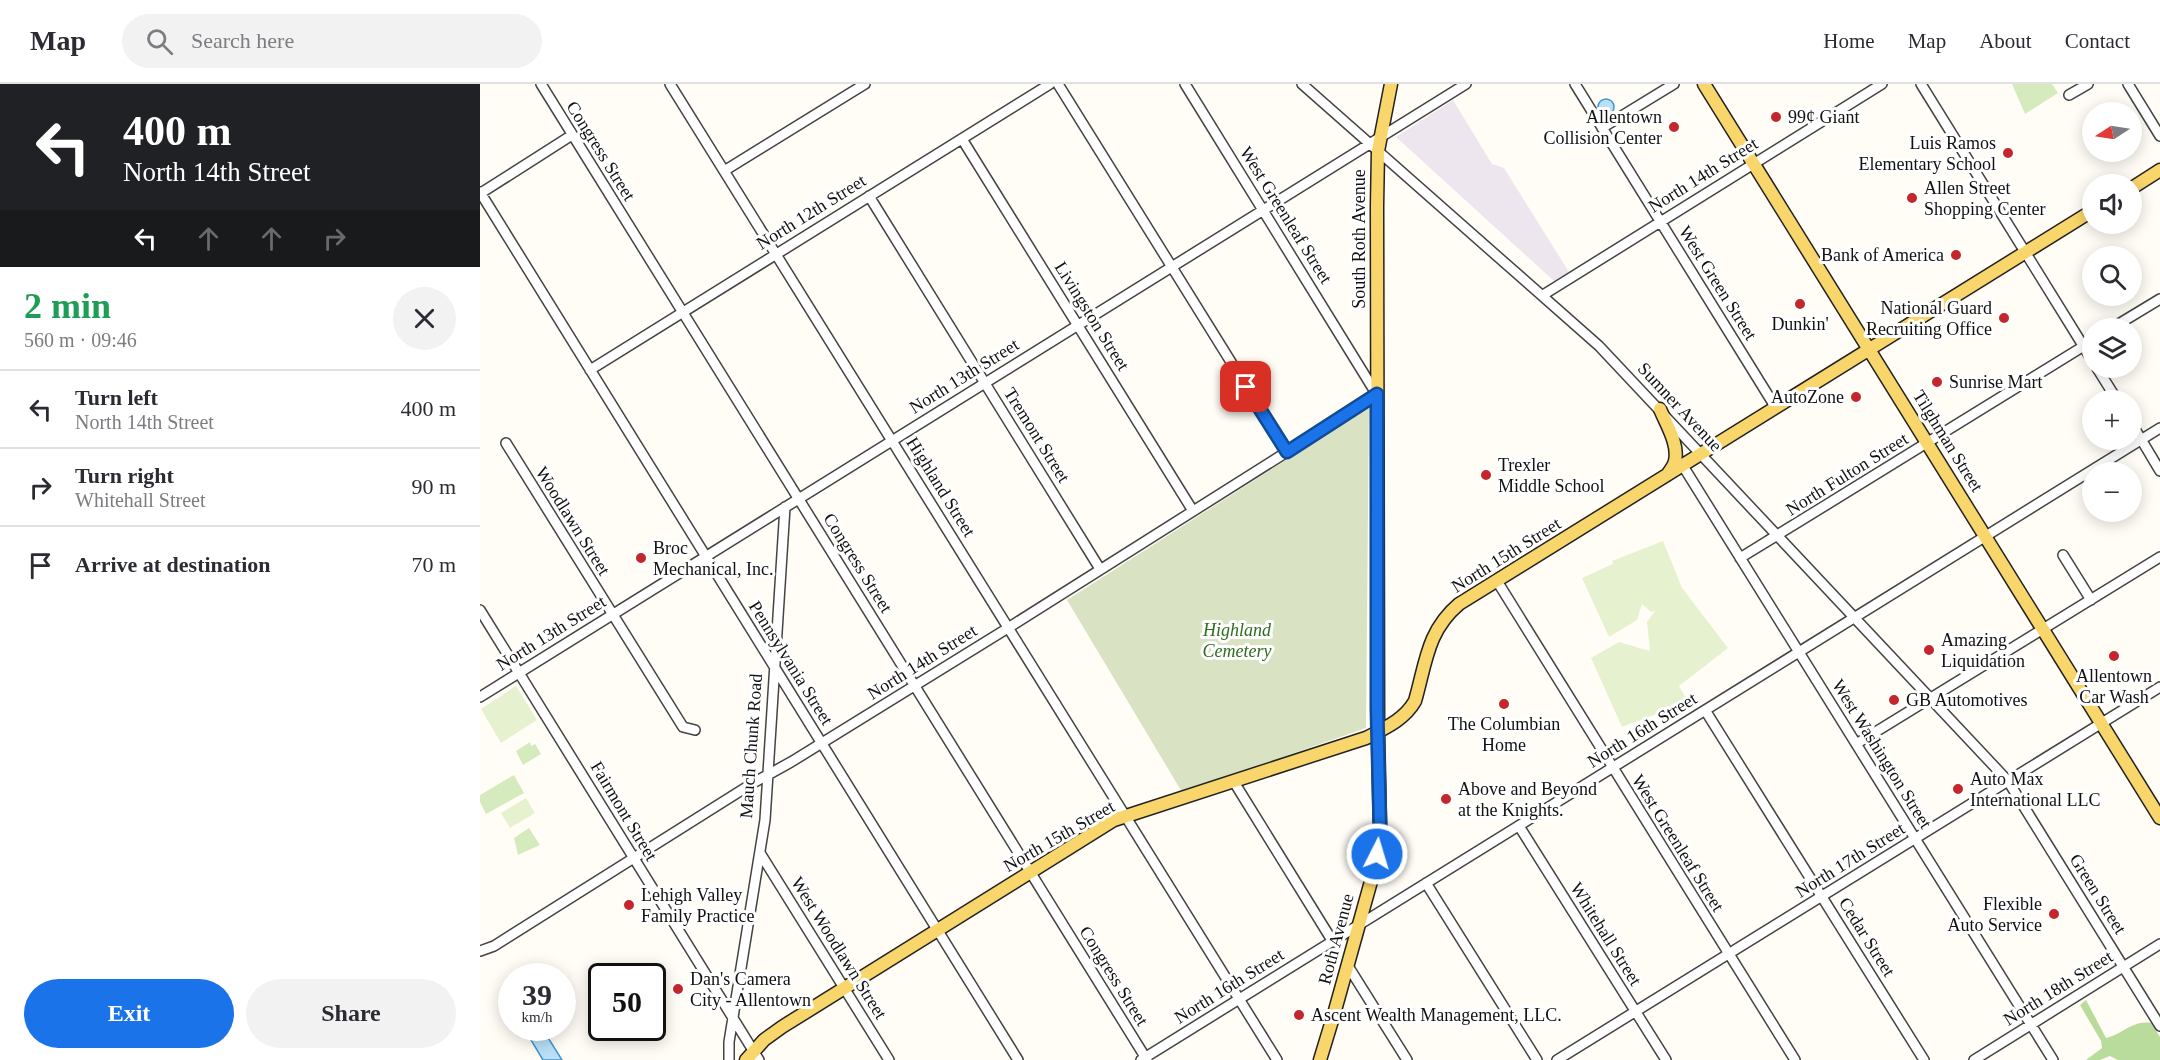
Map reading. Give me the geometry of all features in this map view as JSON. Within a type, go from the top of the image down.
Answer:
[{"type":"main road","name":"South Roth Avenue","points":[[1377,394],[1374,147],[1382,135],[1390,84]]},
{"type":"main road","name":"Tilghman Street","points":[[1704,84],[2160,817]]},
{"type":"main road","points":[[2142,182],[2160,170]]},
{"type":"main road","name":"North 15th Street","points":[[752,1057],[782,1027],[1114,820],[1366,738],[1397,721],[1410,710],[1414,701],[1431,640],[1442,620],[1459,604],[2082,217]]},
{"type":"main road","name":"Roth Avenue","points":[[1320,1060],[1375,867],[1380,828],[1377,394]]},
{"type":"main road","points":[[1659,409],[1671,435],[1675,451],[1675,462],[1667,476]]},
{"type":"street","name":"Congress Street","points":[[541,84],[1145,1059]]},
{"type":"street","name":"Highland Street","points":[[670,84],[1240,999]]},
{"type":"street","points":[[724,171],[865,84]]},
{"type":"street","name":"North 12th Street","points":[[590,370],[1050,84]]},
{"type":"street","points":[[1058,84],[1287,452]]},
{"type":"street","name":"West Greenleaf Street","points":[[1185,84],[1377,394]]},
{"type":"street","name":"Sumner Avenue","points":[[1302,84],[1599,346],[2008,780]]},
{"type":"street","points":[[1445,84],[1450,93]]},
{"type":"street","points":[[1382,135],[1466,84]]},
{"type":"street","name":"West Green Street","points":[[1575,84],[1776,408]]},
{"type":"street","points":[[1602,128],[1674,84]]},
{"type":"street","name":"North 14th Street","points":[[1543,295],[1882,84]]},
{"type":"street","points":[[1920,84],[2024,253],[2082,335]]},
{"type":"street","points":[[2069,95],[2088,84]]},
{"type":"street","points":[[2128,84],[2160,136]]},
{"type":"street","points":[[480,192],[572,135]]},
{"type":"street","name":"Livingston Street","points":[[963,139],[1193,511]]},
{"type":"street","name":"North 13th Street","points":[[480,697],[1263,210],[1374,147]]},
{"type":"street","name":"Pennsylvania Street","points":[[480,192],[1018,1060]]},
{"type":"street","name":"Tremont Street","points":[[869,196],[1100,569]]},
{"type":"street","points":[[2129,318],[2160,299]]},
{"type":"street","name":"North Fulton Street","points":[[1740,558],[2082,348]]},
{"type":"street","name":"North 14th Street","points":[[480,951],[494,946],[915,686],[1377,394]]},
{"type":"street","name":"North 16th Street","points":[[2142,439],[2160,428]]},
{"type":"street","points":[[2142,442],[2160,471]]},
{"type":"street","name":"Woodlawn Street","points":[[506,443],[683,727],[695,730]]},
{"type":"street","name":"North 16th Street","points":[[1145,1059],[1798,651],[2125,450]]},
{"type":"street","name":"West Washington Street","points":[[1683,466],[2053,1060]]},
{"type":"street","name":"Mauch Chunk Road","points":[[729,1060],[729,1042],[760,853],[768,775],[785,507]]},
{"type":"street","points":[[2063,555],[2091,600]]},
{"type":"street","points":[[1856,744],[2160,557]]},
{"type":"street","name":"West Greenleaf Street","points":[[1497,581],[1795,1060]]},
{"type":"street","name":"Fairmont Street","points":[[480,610],[718,994],[752,1057]]},
{"type":"street","name":"North 17th Street","points":[[1557,1060],[2160,687]]},
{"type":"street","name":"Cedar Street","points":[[1705,710],[1924,1060]]},
{"type":"street","name":"Green Street","points":[[2008,780],[2160,1026]]},
{"type":"street","points":[[1234,782],[1333,942]]},
{"type":"street","name":"Whitehall Street","points":[[1519,826],[1666,1060]]},
{"type":"street","name":"West Woodlawn Street","points":[[760,853],[890,1060]]},
{"type":"street","points":[[1426,883],[1537,1060]]},
{"type":"street","name":"North 18th Street","points":[[1974,1060],[2160,945]]},
{"type":"street","points":[[1348,966],[1407,1060]]},
{"type":"street","points":[[718,994],[730,993],[740,986]]},
{"type":"street","points":[[1240,999],[1277,1060]]},
{"type":"shaded area","points":[[1453,100],[1492,164],[1504,168],[1569,272],[1554,281],[1396,137]]},
{"type":"green space","points":[[2012,84],[2052,84],[2058,93],[2025,114]]},
{"type":"green space","name":"Highland Cemetery","points":[[1369,407],[1366,728],[1182,792],[1067,600]]},
{"type":"green space","points":[[1663,541],[1682,588],[1728,648],[1679,686],[1688,702],[1622,727],[1591,658],[1619,642],[1650,651],[1647,622],[1655,611],[1651,612],[1642,604],[1637,620],[1609,637],[1582,578],[1613,564],[1612,561]]},
{"type":"green space","points":[[516,686],[537,720],[501,743],[481,709]]},
{"type":"green space","points":[[530,742],[531,746],[535,744],[541,754],[523,765],[516,751]]},
{"type":"green space","points":[[514,775],[524,793],[486,814],[480,802],[480,795]]},
{"type":"green space","points":[[526,798],[535,813],[510,828],[501,813]]},
{"type":"green space","points":[[529,828],[540,845],[518,855],[514,838]]},
{"type":"green space","points":[[2086,1000],[2106,1038],[2133,1025],[2151,1023],[2160,1037],[2160,1060],[2118,1060],[2110,1056],[2100,1060],[2086,1060],[2102,1048],[2101,1041],[2080,1005]]},
{"type":"water","points":[[1603,99],[1609,99],[1614,107],[1612,113],[1603,115],[1598,110],[1598,104]]},
{"type":"water","points":[[532,1041],[550,1041],[562,1060],[543,1060]]},
{"type":"place","name":"99¢ Giant","points":[[1776,117]]},
{"type":"place","name":"Allentown Collision Center","points":[[1674,127]]},
{"type":"place","name":"Luis Ramos Elementary School","points":[[2008,153]]},
{"type":"place","name":"Allen Street Shopping Center","points":[[1912,198]]},
{"type":"place","name":"Bank of America","points":[[1956,255]]},
{"type":"place","name":"Dunkin'","points":[[1800,304]]},
{"type":"place","name":"National Guard Recruiting Office","points":[[2004,318]]},
{"type":"place","name":"Sunrise Mart","points":[[1937,382]]},
{"type":"place","name":"AutoZone","points":[[1856,397]]},
{"type":"place","name":"Trexler Middle School","points":[[1486,475]]},
{"type":"place","name":"Broc Mechanical, Inc.","points":[[641,558]]},
{"type":"place","name":"Amazing Liquidation","points":[[1929,650]]},
{"type":"place","name":"Allentown Car Wash","points":[[2114,656]]},
{"type":"place","name":"GB Automotives","points":[[1894,700]]},
{"type":"place","name":"The Columbian Home","points":[[1504,704]]},
{"type":"place","name":"Auto Max International LLC","points":[[1958,789]]},
{"type":"place","name":"Above and Beyond at the Knights.","points":[[1446,799]]},
{"type":"place","name":"Lehigh Valley Family Practice","points":[[629,905]]},
{"type":"place","name":"Flexible Auto Service","points":[[2054,914]]},
{"type":"place","name":"Dan's Camera City - Allentown","points":[[678,989]]},
{"type":"place","name":"Ascent Wealth Management, LLC.","points":[[1299,1015]]},
{"type":"route","points":[[1246,387],[1287,452],[1377,394],[1377,709],[1380,828],[1377,854]]}]
